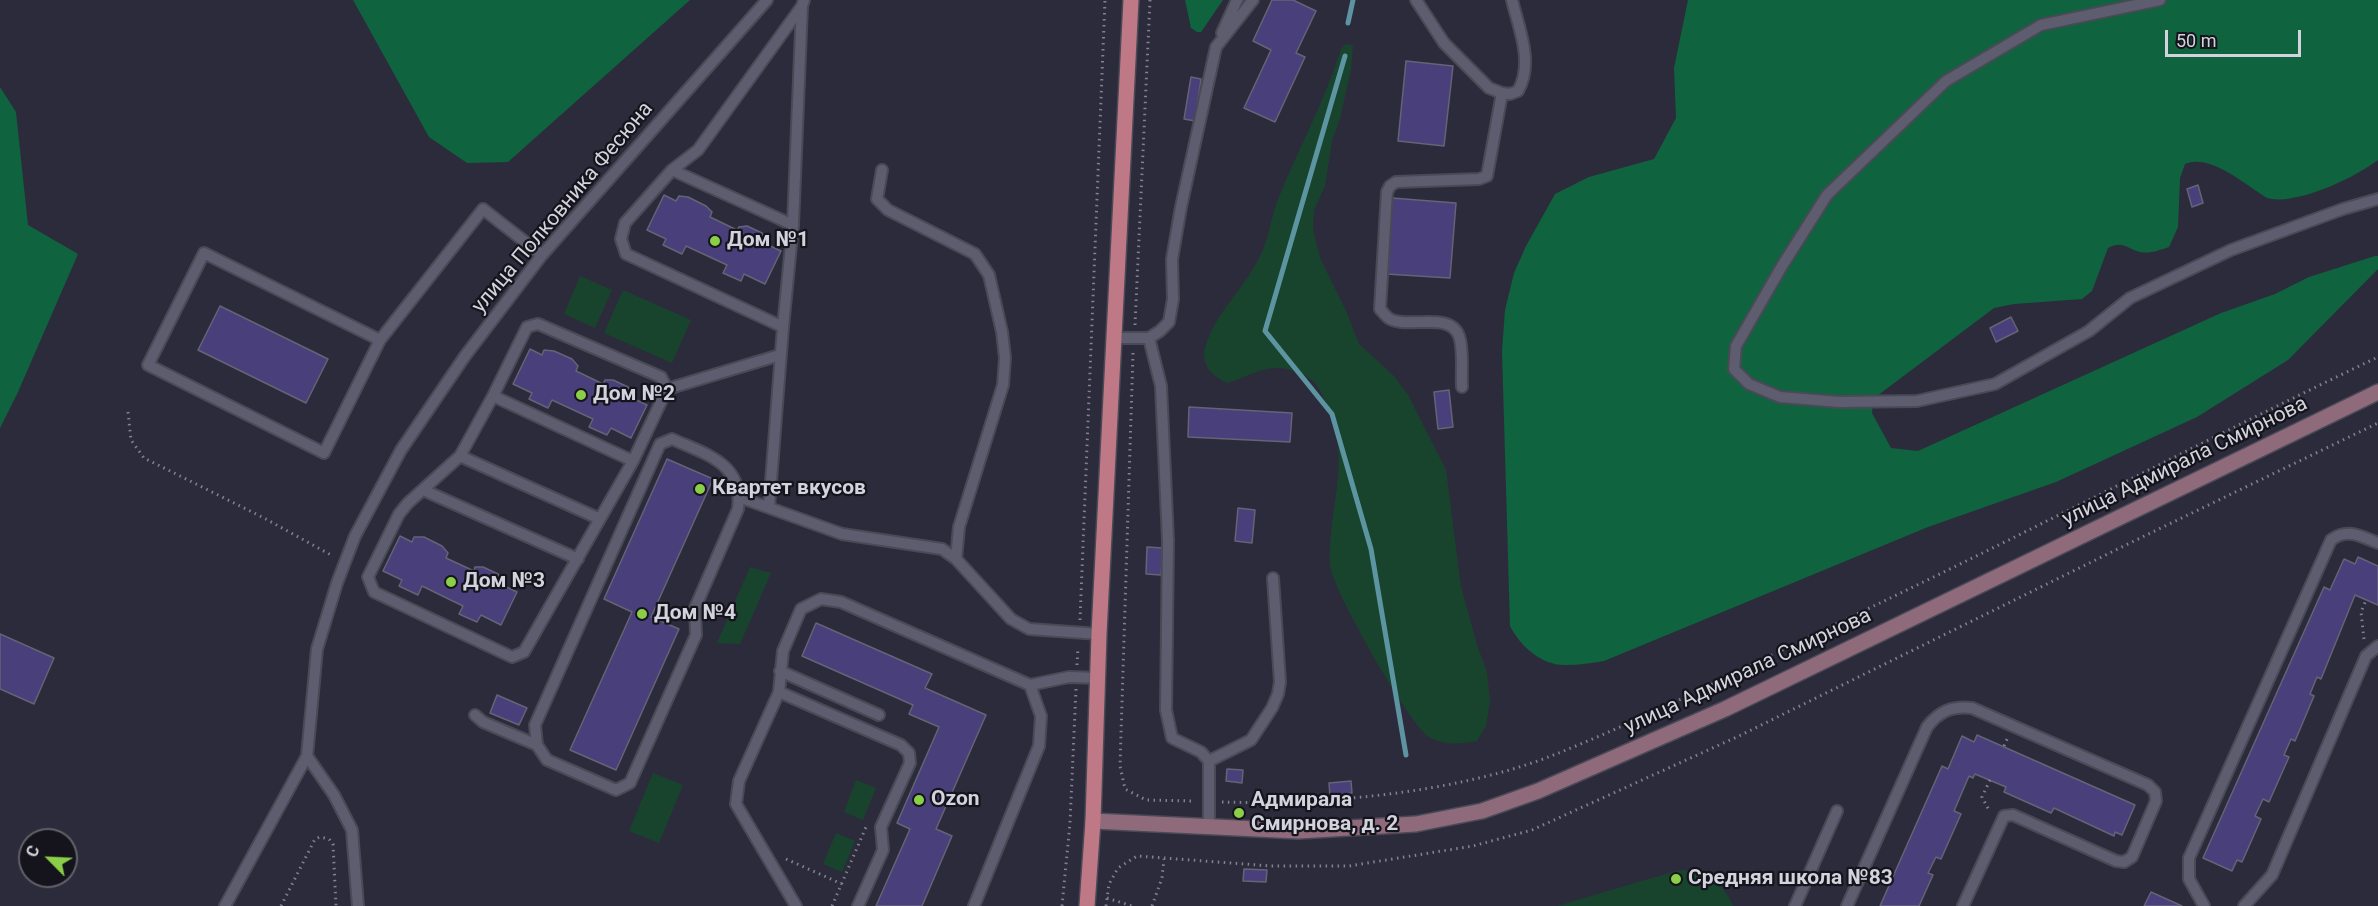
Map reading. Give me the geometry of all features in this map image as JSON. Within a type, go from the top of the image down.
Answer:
[{"type":"main road","points":[[1086,906],[1093,821],[1099,634],[1131,0]]},
{"type":"street","name":"улица Адмирала Смирнова","points":[[1093,821],[1298,831],[1416,824],[1482,811],[1538,791],[1725,709],[2378,392]]},
{"type":"lane","name":"улица Полковника Фесюна","points":[[225,906],[307,756],[317,649],[356,536],[407,441],[465,356],[542,255],[767,0]]},
{"type":"lane","points":[[1114,338],[1149,338],[1160,332],[1169,322],[1173,299],[1172,259],[1216,47],[1237,0]]},
{"type":"lane","points":[[1216,47],[1253,0]]},
{"type":"lane","points":[[1416,0],[1444,43],[1489,88],[1510,94],[1518,91],[1525,79],[1524,44],[1512,0]]},
{"type":"lane","points":[[2160,0],[2041,25],[1946,81],[1827,195],[1782,266],[1736,346],[1734,369],[1749,384],[1780,397],[1839,402],[1917,401],[1995,384],[2089,332],[2130,298],[2231,250],[2343,209],[2378,199]]},
{"type":"lane","points":[[783,327],[626,254],[621,239],[625,223],[672,170],[698,150],[803,3]]},
{"type":"lane","points":[[769,507],[780,355],[793,225],[803,3]]},
{"type":"lane","points":[[1462,387],[1459,336],[1454,326],[1444,323],[1396,321],[1388,318],[1380,309],[1388,192],[1390,186],[1396,182],[1479,179],[1486,176],[1502,93]]},
{"type":"lane","points":[[672,170],[793,225]]},
{"type":"lane","points":[[882,170],[878,199],[888,210],[975,254],[989,275],[1002,332],[1005,358],[1003,385],[960,527],[956,559]]},
{"type":"lane","points":[[380,340],[204,253],[148,365],[324,453],[380,340],[483,209],[542,255]]},
{"type":"lane","points":[[667,389],[661,377],[538,324],[527,327],[460,456],[399,514],[368,577],[374,592],[512,657],[524,652],[633,461],[667,389],[780,355]]},
{"type":"lane","points":[[1149,338],[1161,386],[1168,540],[1166,710],[1172,738],[1201,752],[1209,760],[1209,827]]},
{"type":"lane","points":[[493,396],[633,461]]},
{"type":"lane","points":[[672,439],[720,461],[733,476],[739,497],[738,509],[695,608],[696,635],[630,783],[616,790],[547,760],[537,745],[535,725],[660,444],[672,439]]},
{"type":"lane","points":[[460,456],[600,519]]},
{"type":"lane","points":[[423,490],[578,559]]},
{"type":"lane","points":[[739,497],[842,534],[942,549],[956,559],[1011,619],[1029,629],[1099,634]]},
{"type":"lane","points":[[2204,906],[2189,879],[2189,858],[2331,540],[2344,533],[2353,533],[2378,543]]},
{"type":"lane","points":[[1209,760],[1251,740],[1278,694],[1280,682],[1273,578]]},
{"type":"lane","points":[[796,906],[736,804],[739,782],[779,692],[783,651],[801,609],[821,599],[841,602],[1030,685],[1077,677],[1098,678]]},
{"type":"lane","points":[[2244,906],[2272,875],[2366,656],[2378,646]]},
{"type":"lane","points":[[780,671],[879,715]]},
{"type":"lane","points":[[974,906],[1039,746],[1041,716],[1030,685]]},
{"type":"lane","points":[[779,692],[901,745],[909,753],[910,763],[881,827],[883,850],[858,906]]},
{"type":"lane","points":[[1847,906],[1926,727],[1946,710],[1958,707],[1972,708],[2148,785],[2155,792],[2156,801],[2132,858],[2124,862],[2116,861],[2013,815],[2008,815],[2001,820],[1963,906]]},
{"type":"lane","points":[[475,715],[483,722],[537,745]]},
{"type":"lane","points":[[307,756],[333,795],[352,830],[358,906]]},
{"type":"lane","points":[[1795,906],[1837,811]]},
{"type":"path","points":[[1062,906],[1070,823],[1077,677],[1105,0]]},
{"type":"path","points":[[1150,0],[1134,338],[1120,766],[1125,789],[1146,800],[1259,803],[1351,797],[1413,790],[1484,776],[1549,757],[1706,687],[1907,591],[2378,357]]},
{"type":"path","points":[[128,412],[131,440],[144,458],[264,518],[345,563]]},
{"type":"path","points":[[2366,600],[2361,612],[2366,656]]},
{"type":"path","points":[[1989,780],[1982,797],[1991,812],[2001,820]]},
{"type":"path","points":[[281,906],[315,839],[320,837],[329,839],[333,844],[336,906]]},
{"type":"path","points":[[760,848],[842,884],[832,906]]},
{"type":"path","points":[[1152,906],[1162,878],[1164,858]]},
{"type":"path","points":[[1107,906],[1108,884]]},
{"type":"path","points":[[1107,898],[1132,906]]},
{"type":"green space","points":[[353,0],[690,0],[508,162],[467,163],[429,137]]},
{"type":"green space","points":[[1185,0],[1223,0],[1201,32],[1197,32],[1191,28]]},
{"type":"green space","points":[[1688,0],[2378,0],[2378,160],[2355,175],[2324,189],[2293,198],[2279,199],[2267,198],[2216,166],[2195,162],[2185,164],[2180,178],[2178,227],[2169,247],[2147,252],[2140,252],[2121,245],[2108,248],[2092,291],[2082,299],[2014,304],[1994,308],[1873,399],[1872,413],[1891,448],[1918,451],[2221,313],[2275,294],[2309,277],[2375,256],[2378,256],[2378,269],[2288,360],[2197,417],[2056,482],[1928,527],[1604,661],[1571,665],[1549,662],[1526,647],[1510,626],[1502,351],[1505,310],[1514,273],[1555,194],[1589,177],[1654,159],[1676,118],[1674,68]]},
{"type":"green space","points":[[1350,44],[1353,46],[1351,69],[1340,119],[1332,141],[1325,186],[1314,210],[1313,229],[1320,258],[1359,344],[1394,376],[1408,395],[1446,470],[1461,587],[1487,672],[1490,701],[1486,726],[1477,741],[1441,742],[1429,737],[1419,727],[1372,654],[1333,578],[1330,565],[1330,542],[1339,460],[1332,418],[1316,384],[1300,373],[1280,368],[1270,368],[1227,383],[1209,370],[1205,360],[1205,348],[1209,336],[1253,269],[1262,251],[1279,197],[1341,49]]},
{"type":"green space","points":[[0,87],[16,112],[28,225],[78,254],[0,428]]},
{"type":"green space","points":[[580,276],[612,290],[595,328],[564,314]]},
{"type":"green space","points":[[623,290],[691,320],[672,363],[604,333]]},
{"type":"green space","points":[[750,567],[771,573],[740,644],[717,643]]},
{"type":"green space","points":[[653,773],[683,785],[659,843],[629,831]]},
{"type":"green space","points":[[856,780],[876,788],[863,820],[844,812]]},
{"type":"green space","points":[[836,833],[855,841],[842,872],[823,864]]},
{"type":"green space","points":[[1689,870],[1710,877],[1726,892],[1733,906],[1557,906],[1676,871]]},
{"type":"building","points":[[1272,0],[1293,0],[1316,11],[1296,53],[1305,57],[1275,122],[1244,108],[1271,50],[1253,41]]},
{"type":"building","points":[[1406,61],[1453,66],[1444,146],[1398,141]]},
{"type":"building","points":[[1191,77],[1201,79],[1195,121],[1184,119]]},
{"type":"building","points":[[2198,185],[2203,203],[2192,207],[2187,189]]},
{"type":"building","name":"Дом №1","points":[[664,195],[676,201],[679,196],[688,197],[706,206],[712,212],[710,217],[737,230],[739,227],[747,226],[762,233],[766,239],[764,243],[781,251],[765,284],[744,274],[741,281],[723,273],[727,265],[686,246],[682,254],[663,245],[666,239],[647,230]]},
{"type":"building","points":[[1392,198],[1456,203],[1450,278],[1386,274]]},
{"type":"building","points":[[220,306],[328,359],[306,403],[198,350]]},
{"type":"building","points":[[2011,317],[2018,331],[1996,342],[1990,328]]},
{"type":"building","name":"Дом №2","points":[[530,349],[542,355],[544,350],[554,351],[572,359],[578,366],[576,371],[603,384],[605,380],[613,380],[628,387],[632,393],[630,397],[647,405],[631,438],[611,428],[607,435],[589,427],[593,419],[552,400],[548,408],[529,399],[532,393],[513,384]]},
{"type":"building","points":[[1449,390],[1453,427],[1438,429],[1434,392]]},
{"type":"building","points":[[1189,407],[1292,413],[1290,442],[1188,437]]},
{"type":"building","name":"Дом №4","points":[[667,459],[713,479],[651,617],[679,629],[616,770],[570,750],[632,612],[604,599]]},
{"type":"building","points":[[1238,508],[1255,510],[1252,543],[1235,541]]},
{"type":"building","name":"Дом №3","points":[[400,536],[412,542],[414,537],[424,537],[442,546],[448,553],[446,558],[474,571],[475,567],[483,567],[498,574],[502,580],[500,584],[517,592],[501,625],[481,615],[477,622],[459,614],[463,606],[422,586],[418,595],[399,586],[402,580],[383,571]]},
{"type":"building","points":[[1147,547],[1163,548],[1161,575],[1146,574]]},
{"type":"building","points":[[2358,557],[2378,566],[2378,605],[2355,595],[2321,679],[2317,677],[2310,694],[2314,696],[2295,741],[2291,739],[2284,755],[2289,757],[2269,802],[2263,799],[2255,816],[2261,819],[2242,862],[2237,860],[2232,871],[2203,858],[2324,587],[2330,590],[2344,559],[2355,564]]},
{"type":"building","points":[[816,623],[932,674],[925,688],[986,715],[936,829],[952,836],[922,906],[876,906],[910,829],[897,823],[939,727],[909,714],[913,705],[802,656]]},
{"type":"building","points":[[0,634],[54,658],[34,704],[0,689]]},
{"type":"building","points":[[497,695],[527,708],[519,725],[490,713]]},
{"type":"building","points":[[1977,735],[2135,805],[2122,835],[2115,832],[2114,836],[2054,808],[2051,813],[2004,792],[2006,787],[1975,774],[1973,778],[1969,776],[1954,811],[1961,814],[1941,859],[1936,857],[1928,873],[1933,875],[1919,906],[1880,906],[1942,766],[1948,769],[1962,736],[1974,742]]},
{"type":"building","points":[[1227,769],[1243,770],[1242,783],[1226,781]]},
{"type":"building","points":[[1351,781],[1352,793],[1330,796],[1329,783]]},
{"type":"building","points":[[1244,869],[1267,870],[1266,882],[1243,881]]},
{"type":"building","points":[[2151,892],[2182,906],[2144,906]]},
{"type":"waterway","points":[[1348,23],[1353,0]]},
{"type":"waterway","points":[[1345,56],[1265,331],[1332,414],[1371,549],[1406,755]]},
{"type":"place","name":"Дом №1","points":[[715,241]]},
{"type":"place","name":"Дом №2","points":[[581,395]]},
{"type":"place","name":"Квартет вкусов","points":[[700,489]]},
{"type":"place","name":"Дом №3","points":[[451,582]]},
{"type":"place","name":"Дом №4","points":[[642,614]]},
{"type":"place","name":"Ozon","points":[[919,800]]},
{"type":"place","name":"Адмирала Смирнова, д. 2","points":[[1239,813]]},
{"type":"place","name":"Средняя школа №83","points":[[1676,879]]}]
